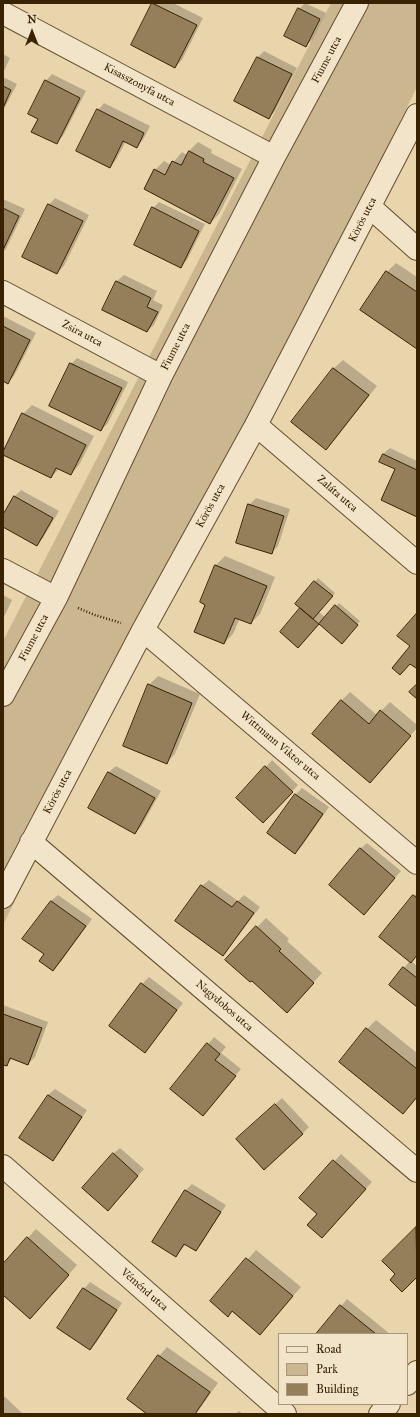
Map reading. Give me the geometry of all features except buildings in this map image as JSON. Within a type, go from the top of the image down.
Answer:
[{"type":"street","name":"Fiume utca","points":[[3,695],[56,598],[161,376],[274,157],[357,3]]},
{"type":"street","name":"Kisasszonyfa utca","points":[[3,13],[274,157]]},
{"type":"street","name":"Körös utca","points":[[3,896],[143,630],[256,425],[417,115]]},
{"type":"street","points":[[370,208],[417,249]]},
{"type":"street","name":"Zsira utca","points":[[3,292],[161,376]]},
{"type":"street","name":"Zaláta utca","points":[[256,425],[417,563]]},
{"type":"street","points":[[3,570],[56,598]]},
{"type":"street","name":"Wittmann Viktor utca","points":[[143,630],[417,863]]},
{"type":"street","name":"Nagydobos utca","points":[[31,842],[417,1171]]},
{"type":"street","name":"Véménd utca","points":[[3,1166],[285,1414]]},
{"type":"street","points":[[408,1383],[417,1372]]},
{"type":"street","points":[[380,1414],[388,1405]]},
{"type":"path","points":[[56,598],[95,615],[143,630]]},
{"type":"green space","points":[[331,3],[417,3],[417,87],[3,925],[3,641]]}]
